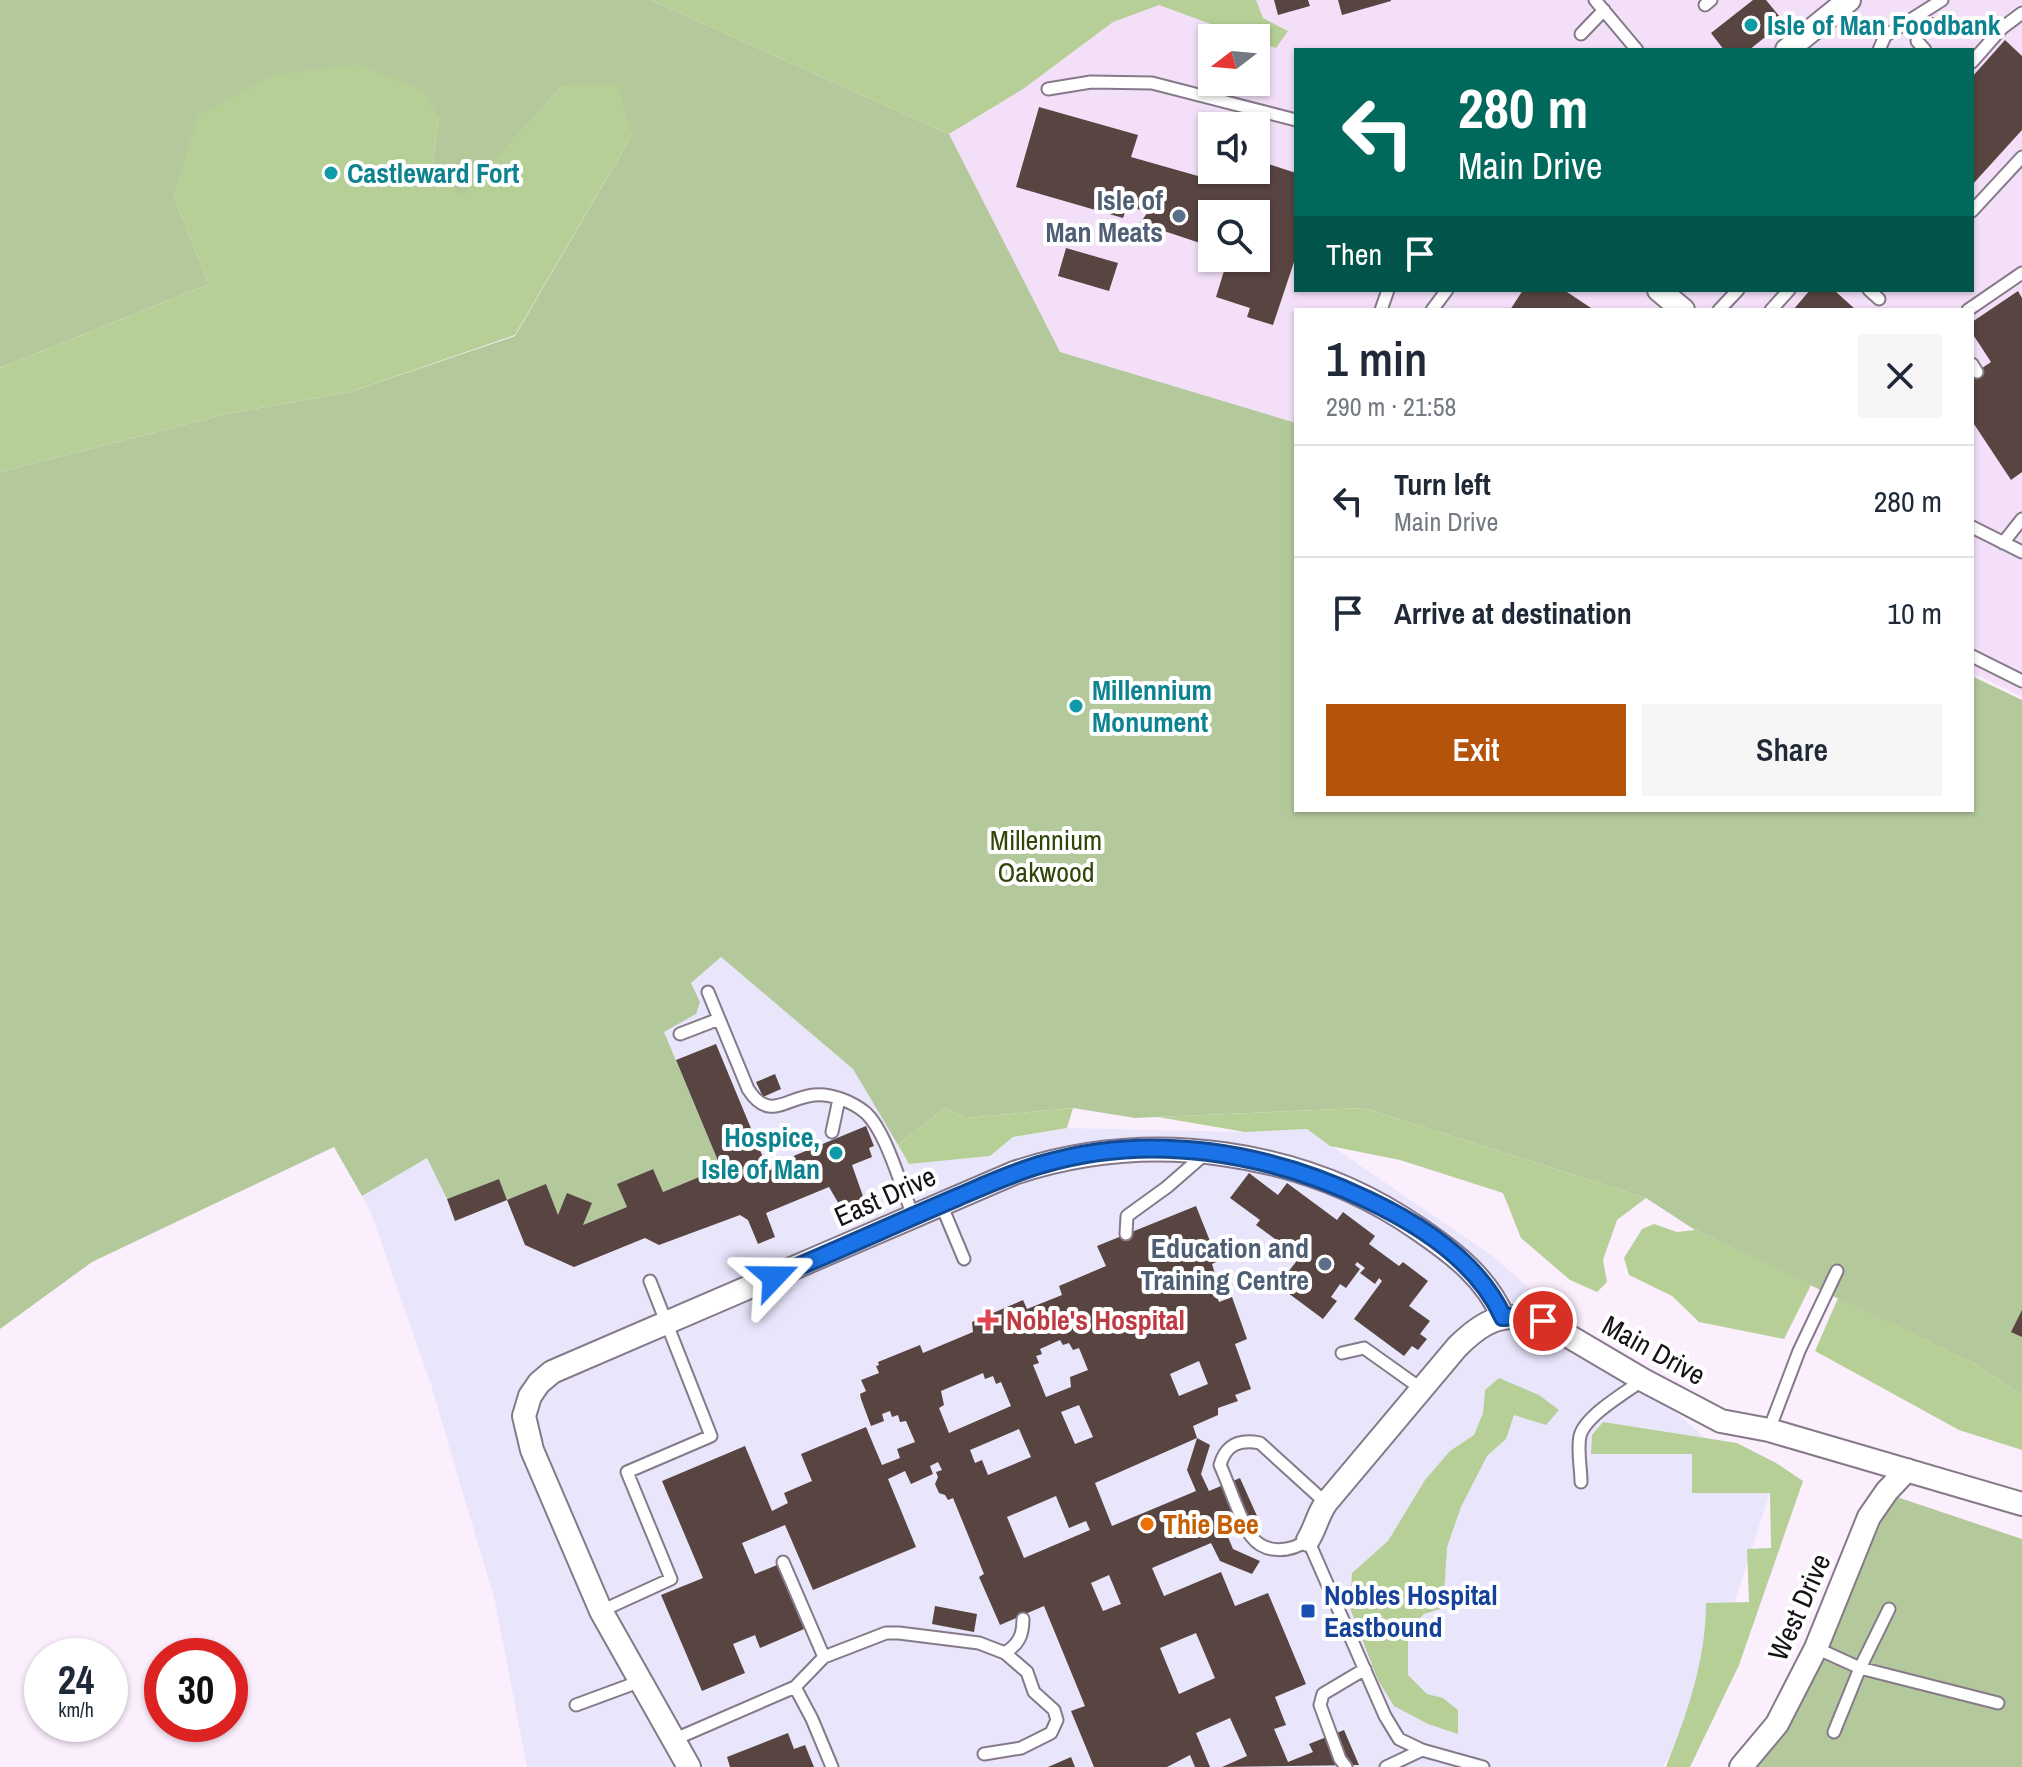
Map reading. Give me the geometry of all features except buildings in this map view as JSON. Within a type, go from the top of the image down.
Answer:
[{"type":"street","points":[[1794,48],[1849,0]]},
{"type":"street","name":"East Drive","points":[[689,1767],[601,1611],[532,1450],[524,1416],[530,1396],[552,1372],[913,1215],[1045,1163],[1138,1149],[1209,1151],[1273,1164],[1340,1186],[1396,1213],[1449,1250],[1487,1286],[1503,1317]]},
{"type":"street","name":"Main Drive","points":[[1503,1317],[1525,1316],[1543,1321],[1643,1380],[1721,1421],[1769,1430],[2022,1504]]},
{"type":"street","points":[[1308,1540],[1318,1526],[1319,1513],[1326,1503],[1477,1327],[1503,1317]]},
{"type":"street","name":"West Drive","points":[[1741,1767],[1777,1724],[1816,1648],[1869,1517],[1907,1470]]},
{"type":"lane","points":[[1595,0],[1635,48]]},
{"type":"lane","points":[[1880,48],[1885,36],[1942,0]]},
{"type":"lane","points":[[1581,34],[1604,10]]},
{"type":"lane","points":[[1974,60],[2002,28],[2022,13]]},
{"type":"lane","points":[[1907,23],[2002,28]]},
{"type":"lane","points":[[1048,89],[1091,82],[1152,83],[1294,119]]},
{"type":"lane","points":[[1974,209],[2022,157]]},
{"type":"lane","points":[[1971,308],[2022,273]]},
{"type":"lane","points":[[1773,308],[1787,292]]},
{"type":"lane","points":[[1871,292],[1879,299]]},
{"type":"lane","points":[[2003,543],[2022,519]]},
{"type":"lane","points":[[1974,528],[2022,552]]},
{"type":"lane","points":[[1974,657],[2022,681]]},
{"type":"lane","points":[[708,992],[756,1101],[774,1107],[815,1095],[839,1099],[867,1114],[878,1130],[913,1215]]},
{"type":"lane","points":[[680,1034],[719,1019]]},
{"type":"lane","points":[[832,1132],[839,1099]]},
{"type":"lane","points":[[1126,1234],[1127,1216],[1209,1151]]},
{"type":"lane","points":[[941,1204],[964,1259]]},
{"type":"lane","points":[[1769,1430],[1799,1351],[1837,1271]]},
{"type":"lane","points":[[601,1611],[671,1579],[627,1472],[711,1436],[650,1281]]},
{"type":"lane","points":[[1342,1353],[1364,1348],[1423,1390]]},
{"type":"lane","points":[[1581,1482],[1580,1437],[1583,1430],[1602,1409],[1643,1380]]},
{"type":"lane","points":[[1326,1503],[1260,1443],[1235,1443],[1224,1453],[1220,1465],[1251,1537],[1268,1548],[1286,1550],[1308,1540],[1385,1716],[1399,1739],[1422,1750],[1483,1767]]},
{"type":"lane","points":[[783,1562],[824,1657]]},
{"type":"lane","points":[[1834,1732],[1889,1609]]},
{"type":"lane","points":[[1005,1653],[1016,1645],[1023,1632],[1023,1619]]},
{"type":"lane","points":[[673,1740],[795,1687],[824,1657],[886,1633],[979,1643],[1005,1653],[1027,1672],[1034,1692],[1054,1710],[1057,1720],[1051,1733],[1021,1748],[984,1754]]},
{"type":"lane","points":[[1816,1648],[1860,1668],[1998,1703]]},
{"type":"lane","points":[[1346,1767],[1340,1759],[1320,1705],[1323,1694],[1365,1669]]},
{"type":"lane","points":[[576,1705],[641,1681]]},
{"type":"lane","points":[[795,1687],[832,1767]]},
{"type":"lane","points":[[1386,1767],[1422,1750]]},
{"type":"shaded area","points":[[1101,0],[2022,0],[2022,697],[1974,674],[1974,308],[1294,308],[1294,422],[1060,353],[949,134]]},
{"type":"shaded area","name":"Noble's Hospital","points":[[721,957],[853,1069],[909,1164],[990,1156],[1013,1137],[1067,1128],[1245,1132],[1307,1129],[1491,1255],[1770,1493],[1697,1717],[1662,1767],[527,1767],[495,1601],[431,1385],[371,1213],[362,1196],[542,1092],[665,1006]]},
{"type":"green space","name":"Millennium Oakwood","points":[[0,0],[651,0],[949,134],[1060,352],[1294,422],[1294,812],[1974,812],[1974,677],[2022,700],[2022,1395],[1975,1364],[1695,1230],[1646,1198],[1364,1108],[1135,1118],[1073,1108],[966,1118],[945,1108],[898,1145],[853,1069],[721,957],[691,983],[700,1002],[696,1014],[664,1032],[721,1168],[663,1192],[652,1169],[618,1184],[627,1207],[583,1225],[592,1203],[558,1215],[546,1185],[507,1200],[499,1179],[447,1199],[427,1158],[362,1196],[334,1147],[92,1262],[0,1329],[0,472],[226,414],[350,392],[515,336],[632,135],[562,86],[462,197],[431,170],[439,117],[199,116],[174,197],[209,284],[0,368]]},
{"type":"green space","points":[[651,0],[1256,0],[1263,18],[1288,31],[1276,48],[1270,46],[1270,24],[1211,24],[1159,5],[1113,22],[1023,89],[949,134]]},
{"type":"green space","points":[[356,64],[422,90],[439,117],[431,170],[462,196],[562,86],[617,84],[632,135],[515,335],[350,392],[226,414],[0,472],[0,368],[209,284],[174,197],[198,116],[271,76]]},
{"type":"green space","points":[[945,1108],[966,1118],[1073,1108],[1067,1128],[1013,1137],[990,1156],[909,1164],[898,1145]]},
{"type":"green space","points":[[1364,1108],[1646,1198],[1617,1220],[1603,1260],[1607,1282],[1597,1292],[1570,1280],[1521,1238],[1503,1193],[1400,1160],[1330,1146],[1307,1129],[1245,1132],[1158,1117]]},
{"type":"green space","points":[[1654,1224],[1677,1232],[1695,1230],[1811,1285],[1784,1339],[1699,1322],[1672,1296],[1629,1275],[1624,1258],[1642,1229]]},
{"type":"green space","points":[[1838,1298],[1975,1364],[2022,1395],[2022,1450],[1959,1430],[1815,1351]]},
{"type":"green space","points":[[1499,1378],[1539,1395],[1559,1410],[1546,1425],[1514,1415],[1506,1439],[1487,1456],[1461,1507],[1447,1547],[1440,1609],[1424,1614],[1408,1630],[1408,1675],[1427,1694],[1443,1698],[1458,1710],[1458,1734],[1428,1724],[1394,1706],[1378,1680],[1350,1608],[1352,1573],[1388,1541],[1425,1480],[1450,1451],[1474,1435],[1483,1413],[1485,1390]]},
{"type":"green space","points":[[1603,1422],[1737,1443],[1803,1481],[1739,1665],[1690,1767],[1666,1767],[1699,1666],[1706,1603],[1749,1602],[1747,1549],[1771,1548],[1770,1493],[1692,1493],[1692,1454],[1591,1454],[1592,1435]]},
{"type":"green space","points":[[1897,1497],[2022,1539],[2022,1767],[1756,1767],[1787,1725],[1888,1502]]},
{"type":"place","name":"Isle of Man Foodbank","points":[[1751,25]]},
{"type":"place","name":"Castleward Fort","points":[[331,173]]},
{"type":"place","name":"Isle of Man Meats","points":[[1179,216]]},
{"type":"place","name":"Millennium Monument","points":[[1076,706]]},
{"type":"place","name":"Hospice, Isle of Man","points":[[836,1153]]},
{"type":"place","name":"Education and Training Centre","points":[[1325,1264]]},
{"type":"place","name":"Noble's Hospital","points":[[988,1320]]},
{"type":"place","name":"Thie Bee","points":[[1147,1524]]},
{"type":"place","name":"Nobles Hospital Eastbound","points":[[1308,1611]]},
{"type":"route","points":[[774,1277],[913,1215],[1045,1163],[1138,1149],[1209,1151],[1260,1159],[1340,1186],[1396,1213],[1449,1250],[1487,1286],[1503,1317],[1525,1316],[1543,1321]]}]
